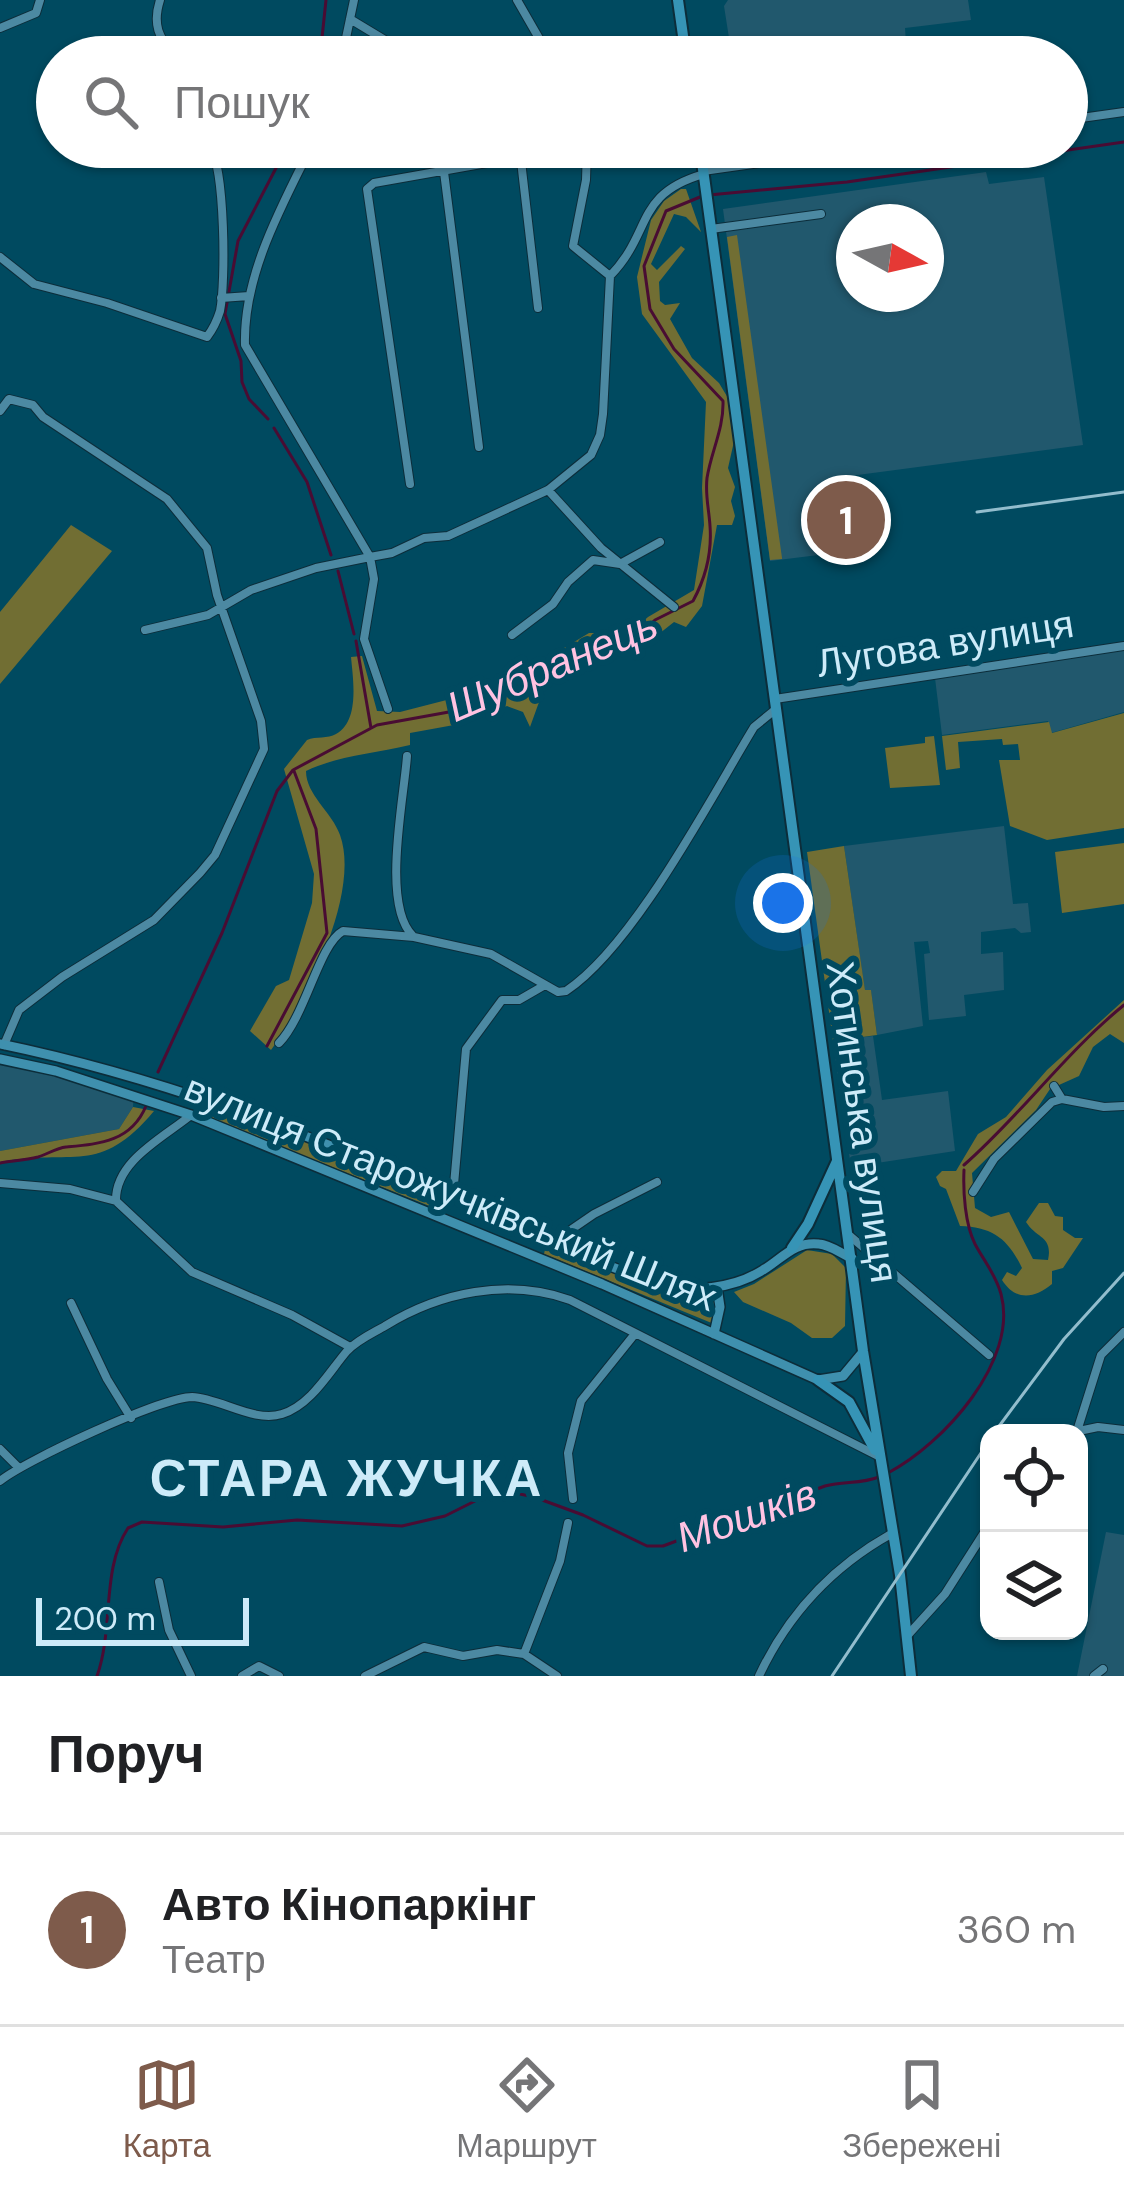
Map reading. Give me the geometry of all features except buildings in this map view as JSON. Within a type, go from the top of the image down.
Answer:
[{"type":"highway","points":[[678,0],[683,36]]},
{"type":"highway","name":"Хотинська вулиця","points":[[703,168],[910,1676]]},
{"type":"highway","points":[[792,1248],[838,1158]]},
{"type":"highway","points":[[818,1380],[849,1402],[880,1461]]},
{"type":"main road","name":"вулиця Старожучківський Шлях","points":[[2,1045],[60,1056],[199,1096],[656,1282],[717,1288],[764,1270],[792,1248]]},
{"type":"main road","points":[[56,1071],[60,1056]]},
{"type":"main road","name":"вулиця Старожучківський Шлях","points":[[0,1059],[56,1071],[191,1115],[818,1380]]},
{"type":"main road","points":[[191,1115],[199,1096]]},
{"type":"main road","points":[[445,1220],[453,1196]]},
{"type":"main road","points":[[537,1258],[551,1238]]},
{"type":"main road","points":[[792,1248],[819,1244],[852,1258]]},
{"type":"main road","points":[[715,1334],[720,1307],[717,1288]]},
{"type":"main road","points":[[818,1380],[843,1376],[863,1352]]},
{"type":"street","points":[[0,28],[36,13],[40,0]]},
{"type":"street","points":[[160,0],[155,17],[160,36]]},
{"type":"street","points":[[346,36],[354,0]]},
{"type":"street","points":[[517,0],[538,36]]},
{"type":"street","points":[[350,19],[378,36]]},
{"type":"street","points":[[1088,117],[1124,112]]},
{"type":"street","points":[[0,257],[34,284],[207,337],[227,297],[219,168]]},
{"type":"street","points":[[299,168],[249,296],[245,338],[248,354],[370,557],[374,579],[364,638],[388,710]]},
{"type":"street","points":[[410,484],[368,189],[374,183],[469,168]]},
{"type":"street","points":[[521,168],[538,308]]},
{"type":"street","points":[[586,168],[573,246],[610,276]]},
{"type":"street","points":[[145,630],[208,615],[251,590],[316,568],[392,553],[424,538],[448,536],[548,490],[577,470],[600,435],[610,276],[633,250],[655,200],[677,184],[746,168]]},
{"type":"street","points":[[444,172],[479,448]]},
{"type":"street","points":[[710,225],[821,214]]},
{"type":"street","points":[[227,297],[249,296]]},
{"type":"street","points":[[0,411],[9,399],[33,406],[167,499],[207,548],[220,605],[261,721],[265,749],[215,855],[154,920],[19,1010],[2,1045]]},
{"type":"street","points":[[548,490],[620,564],[674,608]]},
{"type":"street","points":[[512,635],[553,604],[568,582],[593,560],[620,564],[660,542]]},
{"type":"street","name":"Лугова вулиця","points":[[775,704],[1124,646]]},
{"type":"street","points":[[279,1043],[309,996],[334,936],[356,930],[491,954],[566,992],[596,964],[649,898],[754,727],[775,704]]},
{"type":"street","points":[[407,756],[397,903],[402,925],[414,937]]},
{"type":"street","points":[[453,1196],[466,1049],[502,1000],[519,1000],[545,985]]},
{"type":"street","points":[[1054,1086],[1062,1100]]},
{"type":"street","points":[[973,1192],[994,1159],[1052,1102],[1124,1106]]},
{"type":"street","points":[[116,1201],[116,1187],[128,1165],[191,1115]]},
{"type":"street","points":[[551,1238],[657,1182]]},
{"type":"street","points":[[0,1183],[70,1189],[116,1201],[192,1272],[292,1315],[350,1347]]},
{"type":"street","points":[[850,1236],[988,1355]]},
{"type":"street","points":[[0,1481],[18,1467],[188,1397],[264,1414],[284,1413],[311,1394],[350,1347],[426,1304],[458,1294],[532,1289],[553,1294],[880,1461]]},
{"type":"street","points":[[71,1303],[131,1418]]},
{"type":"street","points":[[1078,1424],[1101,1354],[1124,1332]]},
{"type":"street","points":[[573,1499],[568,1454],[581,1401],[634,1335]]},
{"type":"street","points":[[1088,1429],[1124,1430]]},
{"type":"street","points":[[0,1449],[18,1467]]},
{"type":"street","points":[[524,1654],[560,1561],[568,1523]]},
{"type":"street","points":[[906,1637],[945,1594],[985,1532]]},
{"type":"street","points":[[759,1676],[796,1613],[822,1584],[860,1550],[892,1534]]},
{"type":"street","points":[[159,1582],[169,1630],[190,1676]]},
{"type":"street","points":[[365,1676],[424,1647],[463,1656],[497,1650],[524,1654],[557,1676]]},
{"type":"street","points":[[242,1676],[259,1666],[279,1676]]},
{"type":"shaded area","points":[[728,0],[968,0],[971,20],[905,28],[906,36],[729,36],[724,6]]},
{"type":"shaded area","points":[[986,172],[989,184],[1044,177],[1083,445],[850,476],[859,550],[770,561],[723,209]]},
{"type":"shaded area","points":[[686,189],[701,232],[686,217],[674,214],[651,264],[657,270],[681,246],[685,249],[659,282],[660,301],[680,303],[670,319],[692,358],[728,398],[735,437],[728,468],[735,487],[731,501],[735,516],[732,525],[717,525],[702,606],[686,627],[674,622],[645,645],[579,657],[547,680],[530,727],[523,712],[507,706],[465,723],[410,733],[410,745],[306,771],[310,788],[340,835],[343,886],[313,977],[271,1050],[250,1031],[276,986],[289,980],[312,903],[314,874],[284,769],[307,740],[336,734],[349,720],[351,657],[362,656],[377,711],[400,712],[501,686],[589,633],[630,633],[694,590],[704,525],[706,402],[642,314],[637,277],[651,220],[664,201]]},
{"type":"shaded area","points":[[737,235],[782,559],[770,560],[727,237]]},
{"type":"shaded area","points":[[71,525],[112,551],[0,684],[0,612]]},
{"type":"shaded area","points":[[1124,650],[1124,712],[1051,733],[1048,721],[942,735],[935,678]]},
{"type":"shaded area","points":[[1124,713],[1124,828],[1047,840],[1010,826],[999,760],[1020,760],[1018,744],[1003,745],[1002,739],[958,742],[960,768],[946,770],[942,736],[1049,722],[1052,733]]},
{"type":"shaded area","points":[[934,736],[940,785],[890,788],[885,748],[925,743],[925,737]]},
{"type":"shaded area","points":[[1004,826],[1013,904],[1028,903],[1031,932],[1015,928],[981,932],[981,954],[1003,952],[1004,990],[964,995],[966,1016],[929,1020],[924,954],[930,953],[928,941],[914,942],[923,1026],[877,1035],[871,991],[865,991],[844,846]]},
{"type":"shaded area","points":[[1124,843],[1124,904],[1062,913],[1055,852]]},
{"type":"shaded area","points":[[844,846],[865,990],[871,990],[877,1035],[833,1041],[807,852]]},
{"type":"shaded area","points":[[1124,1000],[1124,1043],[1110,1034],[1093,1047],[1079,1076],[1050,1089],[1036,1110],[972,1173],[975,1208],[991,1217],[1009,1212],[1033,1259],[1048,1260],[1049,1252],[1046,1242],[1026,1222],[1039,1203],[1048,1203],[1055,1216],[1063,1217],[1063,1230],[1083,1238],[1063,1268],[1052,1271],[1052,1284],[1032,1295],[1019,1295],[1002,1280],[1007,1272],[1016,1276],[1022,1268],[1011,1249],[990,1232],[960,1226],[946,1189],[936,1177],[942,1171],[956,1171],[978,1134],[1006,1117],[1047,1070]]},
{"type":"shaded area","points":[[873,1036],[882,1100],[948,1091],[955,1151],[851,1167],[833,1041]]},
{"type":"shaded area","points":[[0,1056],[134,1092],[133,1107],[119,1129],[0,1151]]},
{"type":"shaded area","points":[[202,1103],[255,1118],[447,1197],[447,1205],[442,1211],[202,1115]]},
{"type":"shaded area","points":[[133,1107],[154,1111],[117,1145],[84,1156],[0,1162],[0,1151],[119,1129]]},
{"type":"shaded area","points":[[552,1242],[612,1268],[710,1291],[715,1300],[714,1324],[544,1254]]},
{"type":"shaded area","points":[[807,1250],[832,1254],[846,1268],[845,1326],[832,1338],[812,1338],[743,1302],[734,1292]]},
{"type":"shaded area","points":[[1106,1532],[1124,1535],[1124,1676],[1077,1676],[1088,1640]]},
{"type":"waterway","points":[[322,36],[326,0]]},
{"type":"waterway","name":"Шубранець","points":[[1088,147],[1124,142]]},
{"type":"waterway","points":[[268,419],[249,399],[242,382],[241,361],[225,314],[238,241],[276,168]]},
{"type":"waterway","name":"Шубранець","points":[[709,195],[944,168]]},
{"type":"waterway","name":"Шубранець","points":[[158,1072],[222,933],[277,791],[293,770],[377,725],[460,710],[479,698],[511,690],[589,642],[638,636],[655,620],[693,601],[709,555],[707,478],[723,401],[674,349],[650,309],[644,266],[666,211],[700,197]]},
{"type":"waterway","points":[[274,428],[307,482],[331,555]]},
{"type":"waterway","points":[[338,571],[354,634]]},
{"type":"waterway","points":[[356,641],[371,728]]},
{"type":"waterway","points":[[267,1046],[327,933],[316,829],[294,771]]},
{"type":"waterway","name":"Мошків","points":[[964,1165],[1124,1005]]},
{"type":"waterway","name":"Шубранець","points":[[0,1163],[113,1139],[132,1127],[146,1106]]},
{"type":"waterway","name":"Мошків","points":[[888,1473],[953,1421],[988,1372],[999,1346],[1004,1320],[1001,1294],[969,1227],[964,1170]]},
{"type":"waterway","name":"Мошків","points":[[97,1676],[114,1562],[128,1528],[142,1522],[223,1527],[297,1520],[402,1526],[445,1516],[495,1491],[506,1491],[583,1515],[647,1546],[663,1546],[825,1486],[879,1477]]},
{"type":"railway","points":[[977,512],[1124,492]]},
{"type":"railway","points":[[1001,1424],[1064,1339],[1124,1273]]},
{"type":"railway","points":[[832,1676],[980,1454]]},
{"type":"place","name":"Авто Кінопаркінг","points":[[846,520]]},
{"type":"district","name":"СТАРА ЖУЧКА","points":[[347,1478]]}]
